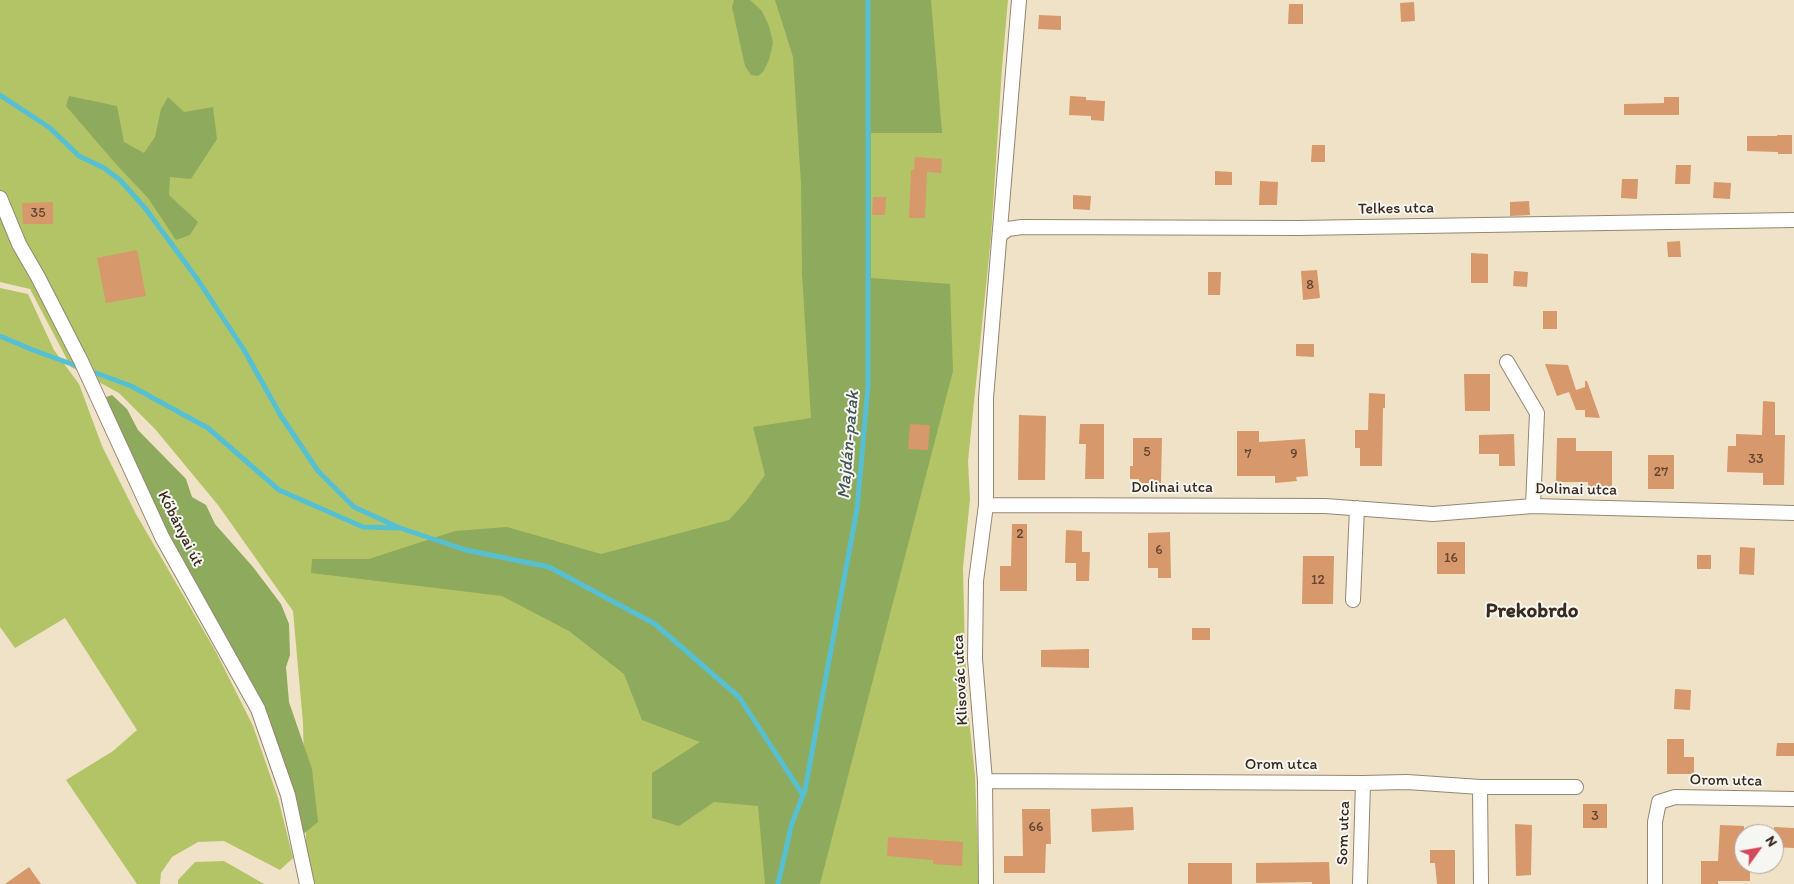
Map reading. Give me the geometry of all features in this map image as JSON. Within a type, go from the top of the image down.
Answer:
[{"type":"street","name":"Klisovác utca","points":[[986,884],[985,781],[975,659],[976,581],[986,505],[986,398],[1019,0]]},
{"type":"street","name":"Kőbányai út","points":[[0,198],[19,244],[81,361],[162,537],[258,708],[288,795],[307,884]]},
{"type":"street","name":"Telkes utca","points":[[1000,235],[1008,229],[1022,227],[1298,228],[1794,220]]},
{"type":"street","points":[[1507,362],[1537,413],[1533,506]]},
{"type":"street","name":"Dolinai utca","points":[[986,505],[1256,505],[1358,508],[1433,514],[1533,506],[1794,513]]},
{"type":"street","points":[[1353,600],[1358,508]]},
{"type":"street","name":"Orom utca","points":[[985,781],[1406,782],[1480,787],[1576,787]]},
{"type":"street","name":"Som utca","points":[[1360,884],[1363,783]]},
{"type":"street","points":[[1480,787],[1481,884]]},
{"type":"street","name":"Orom utca","points":[[1655,884],[1655,822],[1659,802],[1675,797],[1794,799]]},
{"type":"green space","points":[[0,0],[1008,0],[991,237],[968,461],[970,499],[963,568],[965,652],[968,709],[975,776],[979,884],[307,884],[303,723],[293,611],[218,505],[155,429],[119,393],[71,367],[30,289],[0,282]]},
{"type":"green space","points":[[734,0],[750,0],[762,11],[769,26],[773,43],[769,60],[763,72],[758,76],[751,75],[745,66],[732,7]]},
{"type":"green space","points":[[775,0],[931,0],[942,133],[871,133],[871,278],[950,284],[953,371],[820,884],[765,884],[758,806],[714,802],[679,826],[652,818],[652,773],[700,742],[642,720],[624,674],[569,631],[502,596],[311,573],[312,559],[369,559],[455,531],[507,527],[601,554],[729,520],[747,500],[765,475],[753,427],[811,418],[802,274],[801,184],[793,57]]},
{"type":"green space","points":[[69,96],[117,106],[124,142],[144,153],[155,137],[161,109],[168,97],[184,112],[213,107],[217,139],[191,179],[170,177],[169,195],[198,222],[190,235],[176,240],[148,198],[66,106]]},
{"type":"green space","points":[[0,288],[28,294],[54,350],[79,384],[102,446],[136,514],[216,652],[253,726],[278,798],[293,858],[280,870],[224,841],[198,842],[172,857],[161,873],[160,884],[137,884],[66,780],[113,751],[137,730],[65,618],[15,648],[0,627]]},
{"type":"green space","points":[[112,395],[127,409],[138,430],[186,479],[192,497],[206,505],[215,524],[253,567],[281,604],[289,624],[290,655],[286,667],[289,702],[312,769],[318,822],[302,835],[287,774],[263,703],[158,514],[103,398]]},
{"type":"green space","points":[[224,861],[264,884],[178,884],[178,880],[195,862]]},
{"type":"building","points":[[1414,2],[1415,21],[1401,22],[1400,3]]},
{"type":"building","points":[[1289,4],[1303,4],[1303,24],[1288,24]]},
{"type":"building","points":[[1039,15],[1061,16],[1061,30],[1038,29]]},
{"type":"building","points":[[1070,96],[1086,97],[1086,100],[1105,101],[1104,121],[1091,120],[1091,116],[1069,115]]},
{"type":"building","points":[[1664,97],[1679,97],[1679,115],[1624,115],[1624,104],[1664,103]]},
{"type":"building","points":[[1792,135],[1792,154],[1747,151],[1747,136]]},
{"type":"building","points":[[1312,145],[1325,145],[1325,162],[1311,162]]},
{"type":"building","points":[[915,157],[942,159],[941,173],[927,172],[925,218],[909,218],[911,170],[914,170]]},
{"type":"building","points":[[1676,165],[1691,165],[1690,184],[1675,184]]},
{"type":"building","points":[[1215,171],[1232,172],[1232,185],[1215,185]]},
{"type":"building","points":[[1622,179],[1638,179],[1637,199],[1621,198]]},
{"type":"building","points":[[1260,181],[1278,182],[1277,205],[1259,205]]},
{"type":"building","points":[[1714,182],[1731,183],[1730,199],[1713,198]]},
{"type":"building","points":[[1073,195],[1091,196],[1090,210],[1073,209]]},
{"type":"building","points":[[873,197],[886,197],[885,215],[872,215]]},
{"type":"building","points":[[1529,201],[1530,215],[1510,216],[1510,202]]},
{"type":"building","points":[[53,202],[53,224],[23,224],[22,203]]},
{"type":"building","points":[[1680,241],[1681,257],[1668,257],[1667,242]]},
{"type":"building","points":[[137,250],[146,296],[106,303],[97,258]]},
{"type":"building","points":[[1471,253],[1488,254],[1488,283],[1471,283]]},
{"type":"building","points":[[1317,270],[1320,298],[1303,300],[1301,271]]},
{"type":"building","points":[[1514,271],[1528,272],[1527,287],[1513,286]]},
{"type":"building","points":[[1208,272],[1221,272],[1220,295],[1208,295]]},
{"type":"building","points":[[1543,311],[1557,311],[1557,329],[1543,329]]},
{"type":"building","points":[[1296,344],[1314,344],[1314,357],[1296,356]]},
{"type":"building","points":[[1545,364],[1568,365],[1576,390],[1585,387],[1585,381],[1587,381],[1600,418],[1585,417],[1585,410],[1576,410],[1569,392],[1557,396]]},
{"type":"building","points":[[1464,374],[1490,374],[1490,411],[1465,411]]},
{"type":"building","points":[[1369,393],[1385,394],[1382,466],[1360,466],[1360,448],[1355,448],[1355,430],[1368,430]]},
{"type":"building","points":[[1763,401],[1775,402],[1775,435],[1785,435],[1784,485],[1763,485],[1763,473],[1727,472],[1728,446],[1736,446],[1736,434],[1762,435]]},
{"type":"building","points":[[1019,415],[1046,416],[1045,480],[1018,480]]},
{"type":"building","points":[[910,424],[930,425],[928,450],[908,449]]},
{"type":"building","points":[[1080,424],[1104,424],[1104,479],[1085,479],[1086,444],[1079,444]]},
{"type":"building","points":[[1237,431],[1259,431],[1259,442],[1305,439],[1308,476],[1296,477],[1297,481],[1275,483],[1275,476],[1237,476]]},
{"type":"building","points":[[1514,434],[1515,466],[1499,466],[1499,454],[1479,454],[1479,435]]},
{"type":"building","points":[[1133,438],[1162,438],[1161,483],[1139,483],[1139,479],[1130,479],[1130,466],[1133,466]]},
{"type":"building","points":[[1557,438],[1576,438],[1576,451],[1612,451],[1612,491],[1588,491],[1588,482],[1556,482]]},
{"type":"building","points":[[1648,455],[1674,455],[1674,489],[1648,489]]},
{"type":"building","points":[[1012,524],[1027,524],[1027,591],[1000,591],[1000,566],[1011,566]]},
{"type":"building","points":[[1066,530],[1082,531],[1082,552],[1090,552],[1089,581],[1076,581],[1076,563],[1065,563]]},
{"type":"building","points":[[1170,532],[1171,578],[1158,578],[1158,568],[1148,568],[1148,533]]},
{"type":"building","points":[[1437,542],[1465,542],[1465,574],[1437,574]]},
{"type":"building","points":[[1740,547],[1755,548],[1754,575],[1739,574]]},
{"type":"building","points":[[1697,555],[1711,555],[1711,569],[1697,569]]},
{"type":"building","points":[[1303,556],[1334,556],[1333,604],[1302,604]]},
{"type":"building","points":[[1192,628],[1210,628],[1210,640],[1192,640]]},
{"type":"building","points":[[1089,649],[1089,668],[1041,667],[1041,650]]},
{"type":"building","points":[[1675,689],[1691,690],[1690,710],[1674,709]]},
{"type":"building","points":[[1667,739],[1684,739],[1684,757],[1694,757],[1694,774],[1667,774]]},
{"type":"building","points":[[1777,743],[1794,743],[1794,756],[1776,756]]},
{"type":"building","points":[[1583,804],[1607,804],[1607,828],[1583,828]]},
{"type":"building","points":[[1133,807],[1134,830],[1092,832],[1091,809]]},
{"type":"building","points":[[1022,809],[1050,809],[1051,844],[1046,844],[1045,873],[1004,873],[1004,856],[1023,856]]},
{"type":"building","points":[[1515,824],[1532,825],[1531,875],[1516,876]]},
{"type":"building","points":[[1720,825],[1734,826],[1734,874],[1750,874],[1750,881],[1718,881],[1718,884],[1701,884],[1701,861],[1718,861]]},
{"type":"building","points":[[1784,828],[1794,828],[1794,848],[1784,848]]},
{"type":"building","points":[[888,837],[963,842],[962,866],[933,864],[933,860],[887,856]]},
{"type":"building","points":[[1430,850],[1455,850],[1455,884],[1437,884],[1435,863],[1430,863]]},
{"type":"building","points":[[1329,862],[1330,884],[1312,884],[1312,882],[1256,883],[1256,863]]},
{"type":"building","points":[[1188,863],[1232,863],[1232,884],[1188,884]]},
{"type":"building","points":[[29,867],[41,884],[5,884]]},
{"type":"waterway","name":"Majdán-patak","points":[[778,884],[792,823],[805,790],[857,509],[868,387],[868,0]]},
{"type":"waterway","points":[[0,95],[50,128],[79,156],[104,168],[120,180],[145,208],[198,280],[244,350],[281,416],[318,471],[354,507],[400,528],[466,550],[549,567],[655,624],[739,697],[803,795]]},
{"type":"waterway","points":[[0,336],[77,366]]},
{"type":"waterway","points":[[96,373],[131,386],[208,428],[279,490],[363,527],[397,528]]},
{"type":"district","name":"Prekobrdo","points":[[1532,612]]}]
